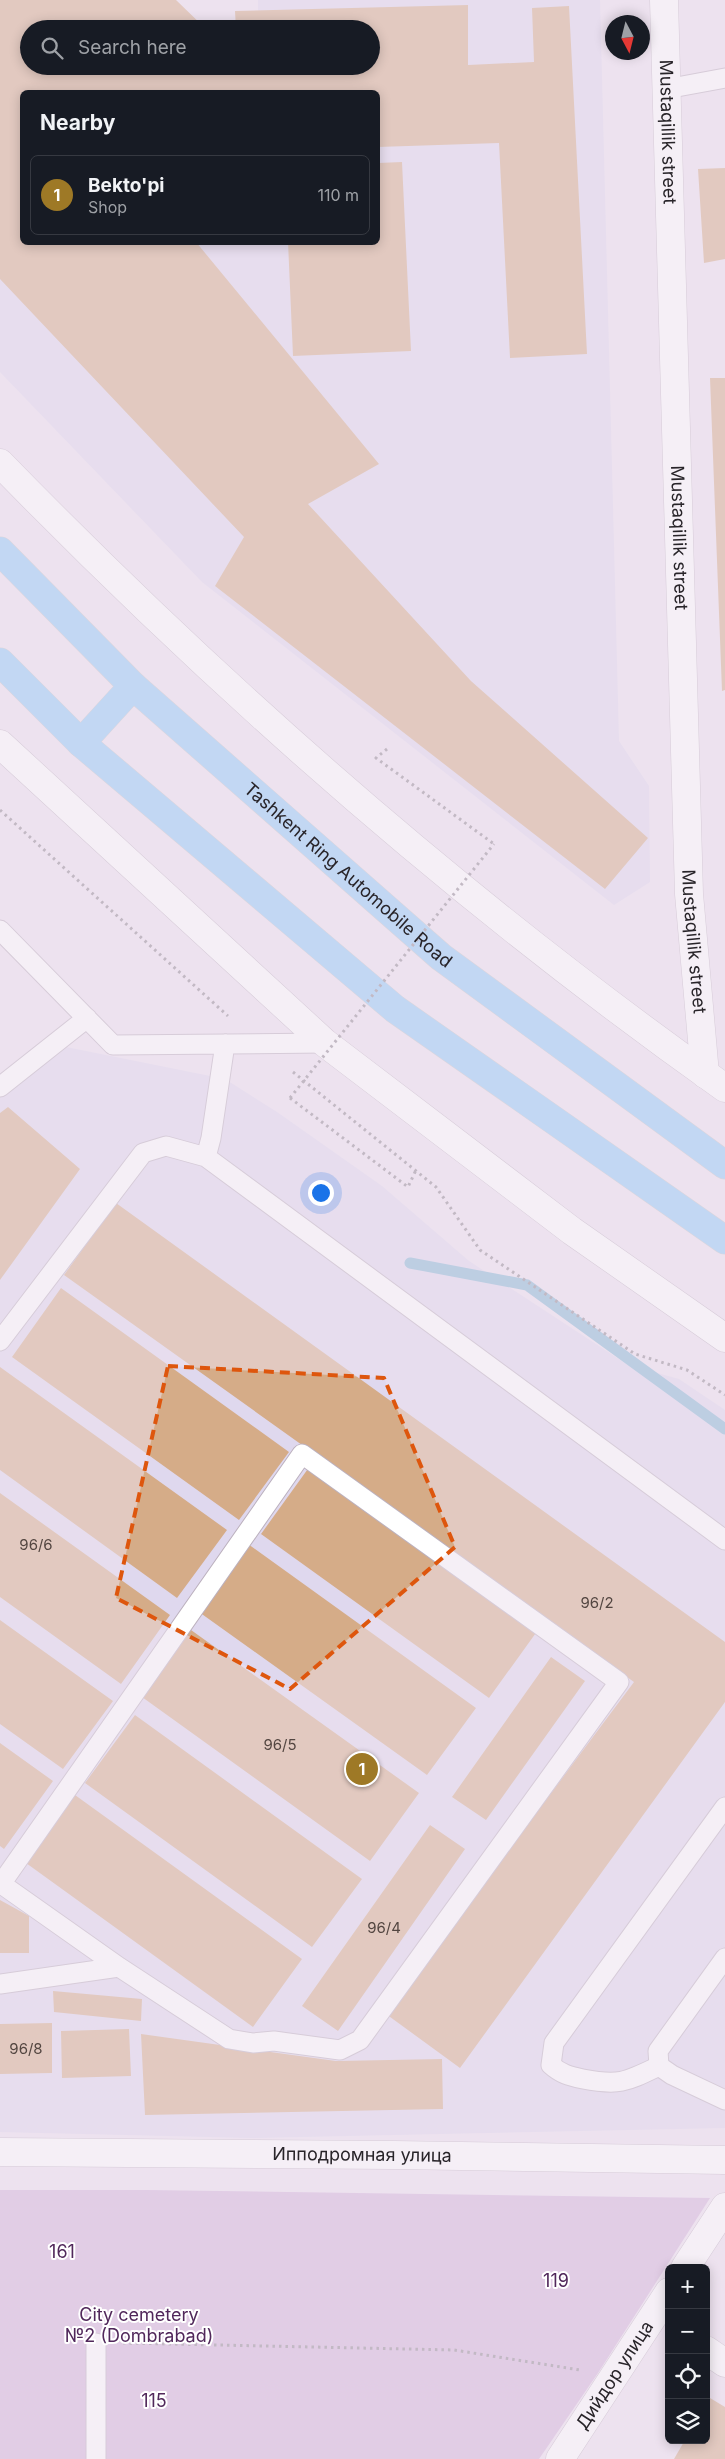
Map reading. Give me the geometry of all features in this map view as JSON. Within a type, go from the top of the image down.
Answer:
[{"type":"highway","name":"Tashkent Ring Automobile Road","points":[[0,551],[133,686],[441,957],[725,1165]]},
{"type":"highway","points":[[0,662],[81,743],[395,1009],[725,1240]]},
{"type":"highway","points":[[81,743],[133,686]]},
{"type":"street","name":"Mustaqillik street","points":[[664,0],[690,894],[715,1081]]},
{"type":"street","points":[[0,463],[201,661],[434,867],[566,972],[715,1081]]},
{"type":"street","points":[[0,744],[325,1043],[572,1231],[725,1338]]},
{"type":"street","name":"Ипподромная улица","points":[[0,2152],[394,2154],[725,2160]]},
{"type":"street","points":[[688,2264],[725,2208]]},
{"type":"street","name":"Дийдор улица","points":[[560,2459],[661,2320],[665,2306]]},
{"type":"street","points":[[710,2353],[725,2363]]},
{"type":"lane","points":[[666,89],[725,78]]},
{"type":"lane","points":[[0,930],[113,1046],[325,1043]]},
{"type":"lane","points":[[0,1086],[87,1018]]},
{"type":"lane","points":[[206,1157],[211,1138],[225,1044]]},
{"type":"lane","points":[[0,1342],[143,1153],[166,1146],[206,1157],[725,1540]]},
{"type":"lane","points":[[302,1454],[619,1682],[360,2040],[340,2050],[274,2041],[253,2043],[229,2039],[119,1967],[0,1883],[302,1454]]},
{"type":"lane","points":[[658,2066],[630,2080],[608,2084],[561,2074],[550,2065],[554,2043],[725,1808]]},
{"type":"lane","points":[[658,2066],[658,2051],[725,1958]]},
{"type":"lane","points":[[0,1984],[119,1967]]},
{"type":"lane","points":[[658,2066],[672,2075],[725,2100]]},
{"type":"lane","points":[[96,2342],[96,2459]]},
{"type":"path","points":[[387,749],[376,758],[494,844],[290,1098],[408,1187],[416,1170]]},
{"type":"path","points":[[0,810],[258,1044],[436,1187],[480,1250],[635,1354],[687,1370],[725,1395]]},
{"type":"path","points":[[96,2342],[454,2350],[588,2372]]},
{"type":"highlighted area","points":[[168,1366],[384,1378],[455,1547],[290,1689],[116,1598]]},
{"type":"shaded area","points":[[0,0],[20,20],[20,75],[380,75],[380,20],[258,20],[258,0],[600,0],[619,741],[649,786],[650,882],[614,905],[202,582],[0,372]]},
{"type":"shaded area","points":[[61,1046],[225,1079],[277,1112],[382,1186],[469,1261],[628,1365],[679,1379],[725,1410],[725,2128],[252,2138],[0,2132],[0,1096]]},
{"type":"green space","name":"City cemetery №2 (Dombrabad)","points":[[0,2190],[147,2190],[710,2198],[668,2264],[665,2264],[665,2268],[598,2373],[539,2459],[0,2459]]},
{"type":"building","points":[[0,0],[176,0],[197,20],[20,20],[20,75],[380,75],[380,20],[236,20],[235,11],[468,5],[468,65],[534,62],[532,8],[569,6],[587,354],[510,358],[499,143],[380,147],[380,90],[20,90],[20,245],[198,245],[379,464],[308,504],[471,681],[648,838],[605,889],[215,586],[244,537],[0,279]]},
{"type":"building","points":[[402,162],[411,351],[293,356],[288,245],[380,245],[380,163]]},
{"type":"building","points":[[725,168],[725,259],[704,263],[698,169]]},
{"type":"building","points":[[710,378],[725,378],[725,690],[722,691]]},
{"type":"building","points":[[8,1107],[80,1169],[0,1280],[0,1113]]},
{"type":"building","points":[[116,1203],[725,1642],[725,1702],[460,2068],[386,2014],[634,1682],[64,1275]]},
{"type":"building","points":[[61,1288],[289,1452],[239,1520],[12,1357]]},
{"type":"building","points":[[0,1367],[227,1530],[177,1598],[0,1470]]},
{"type":"building","points":[[310,1466],[538,1630],[489,1698],[261,1534]]},
{"type":"building","points":[[0,1493],[170,1615],[121,1684],[0,1597]]},
{"type":"building","points":[[248,1544],[476,1708],[427,1775],[199,1612]]},
{"type":"building","points":[[0,1620],[113,1701],[63,1769],[0,1724]]},
{"type":"building","points":[[191,1630],[419,1793],[370,1861],[142,1697]]},
{"type":"building","points":[[551,1657],[585,1681],[486,1820],[452,1797]]},
{"type":"building","points":[[135,1715],[362,1879],[312,1947],[85,1783]]},
{"type":"building","points":[[0,1743],[53,1781],[4,1849],[0,1846]]},
{"type":"building","points":[[75,1795],[302,1959],[253,2027],[26,1863]]},
{"type":"building","points":[[430,1825],[465,1849],[338,2031],[302,2006]]},
{"type":"building","points":[[0,1900],[29,1916],[29,1953],[0,1953]]},
{"type":"building","points":[[53,1991],[142,1999],[141,2021],[54,2012]]},
{"type":"building","points":[[52,2023],[52,2073],[0,2074],[0,2024]]},
{"type":"building","points":[[129,2029],[131,2076],[62,2078],[61,2031]]},
{"type":"building","points":[[141,2034],[336,2061],[442,2059],[443,2109],[145,2115]]},
{"type":"building","points":[[710,2398],[725,2407],[725,2459],[674,2459],[683,2444],[710,2444]]},
{"type":"waterway","points":[[410,1263],[527,1285],[725,1429]]},
{"type":"place","name":"Bekto'pi","points":[[362,1769]]},
{"type":"park label","name":"161","points":[[62,2252]]},
{"type":"park label","name":"119","points":[[556,2281]]},
{"type":"park label","name":"115","points":[[154,2401]]}]
